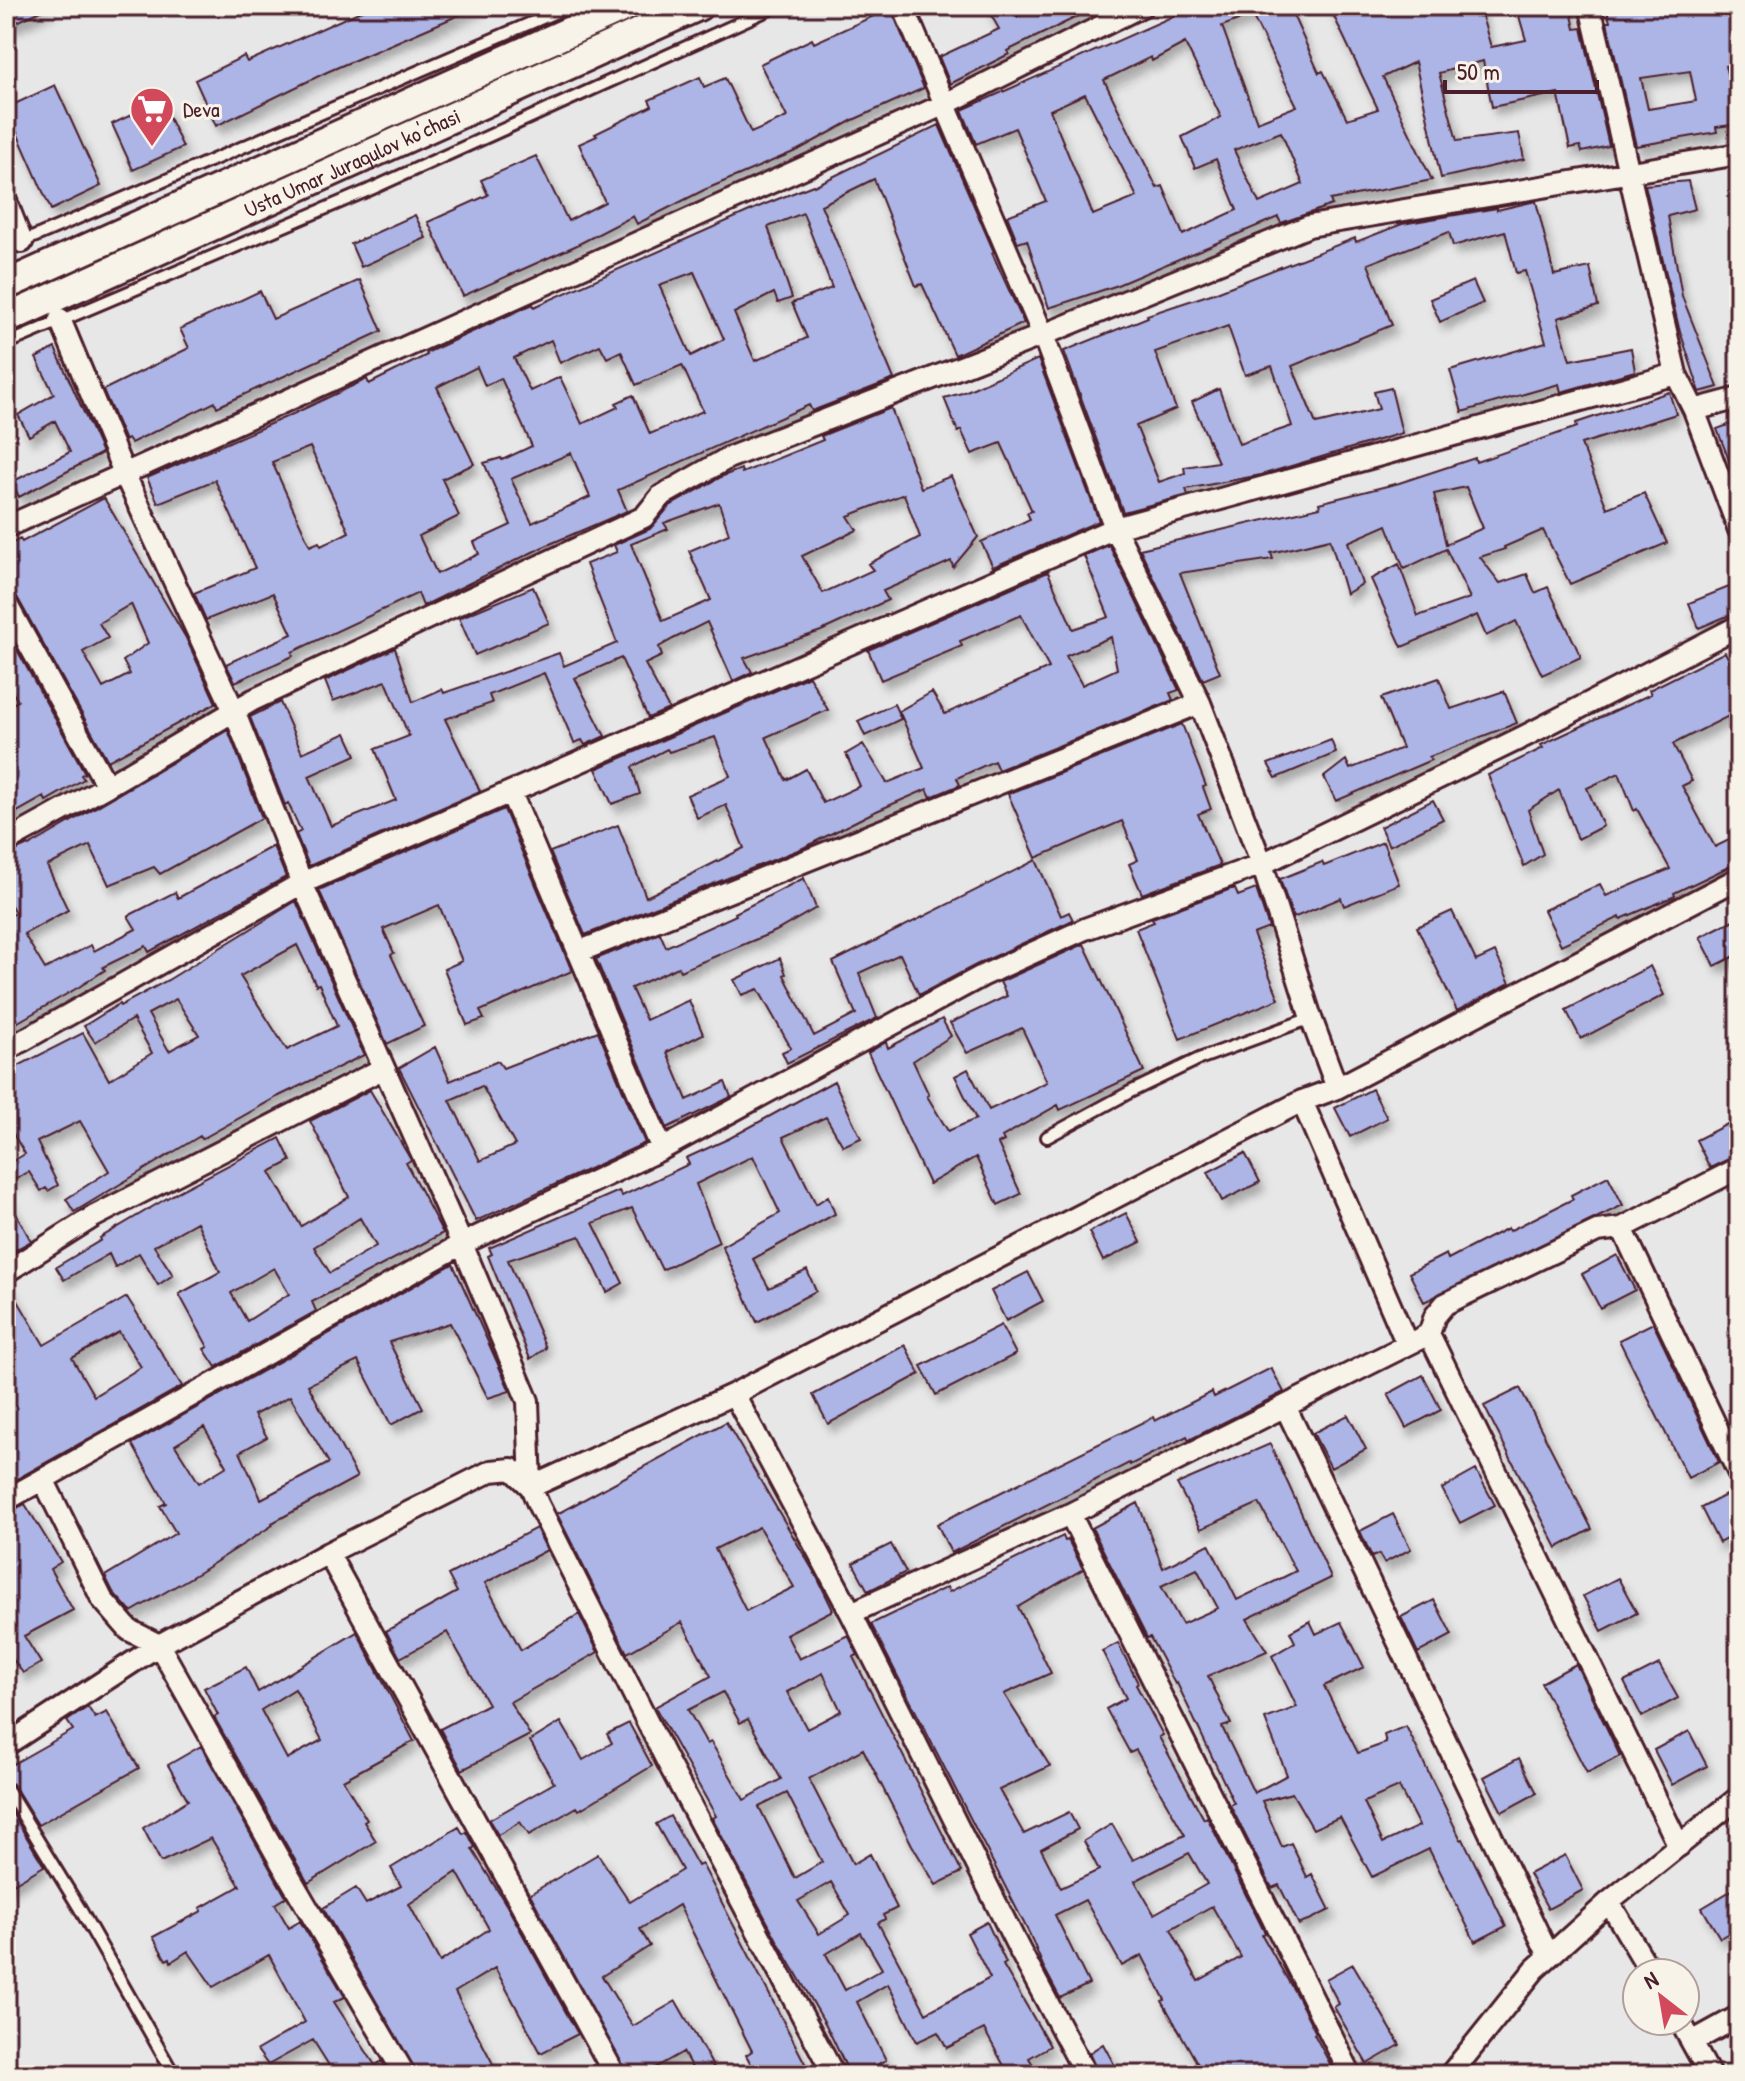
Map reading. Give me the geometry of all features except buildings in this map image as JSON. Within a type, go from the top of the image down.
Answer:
[{"type":"main road","name":"Usta Umar Juraqulov ko'chasi","points":[[6,285],[626,6]]},
{"type":"main road","name":"Usta Umar Juraqulov ko'chasi","points":[[6,319],[698,6]]},
{"type":"street","points":[[903,6],[1043,335],[1115,528],[1200,703],[1262,864],[1311,1018],[1337,1088]]},
{"type":"street","points":[[6,527],[943,105],[1142,6]]},
{"type":"street","points":[[1590,6],[1676,374],[1694,410],[1739,530]]},
{"type":"street","points":[[6,842],[253,700],[644,517],[661,496],[728,458],[1043,335],[1309,226],[1739,154]]},
{"type":"street","points":[[6,201],[14,246]]},
{"type":"street","points":[[60,319],[124,473],[234,711],[302,883],[528,1401],[531,1487]]},
{"type":"street","points":[[6,1050],[302,883],[1115,528],[1676,374]]},
{"type":"street","points":[[1694,410],[1739,398]]},
{"type":"street","points":[[6,603],[107,786]]},
{"type":"street","points":[[6,1500],[462,1244],[662,1149],[982,976],[1085,929],[1262,864],[1525,736],[1739,626]]},
{"type":"street","points":[[578,952],[1200,703]]},
{"type":"street","points":[[511,793],[662,1149]]},
{"type":"street","points":[[531,1487],[734,1394],[1302,1101],[1337,1088],[1739,878]]},
{"type":"street","points":[[6,1272],[93,1217],[384,1068]]},
{"type":"street","points":[[1302,1101],[1407,1344]]},
{"type":"street","points":[[1679,1846],[1429,1334],[1435,1316],[1445,1304],[1597,1231],[1622,1228],[1739,1168]]},
{"type":"street","points":[[1622,1228],[1739,1474]]},
{"type":"street","points":[[851,1613],[1070,1514],[1429,1334]]},
{"type":"street","points":[[734,1394],[851,1613],[1019,1949],[1086,2075]]},
{"type":"street","points":[[1286,1408],[1549,1956]]},
{"type":"street","points":[[6,1745],[159,1645],[328,1553],[491,1471],[512,1469],[531,1487],[667,1761],[834,2075]]},
{"type":"street","points":[[43,1479],[102,1599],[129,1630],[159,1645],[405,2075]]},
{"type":"street","points":[[1070,1514],[1351,2075]]},
{"type":"street","points":[[328,1553],[615,2075]]},
{"type":"street","points":[[1450,2075],[1535,1969],[1609,1902],[1739,1797]]},
{"type":"street","points":[[1609,1902],[1642,1957]]},
{"type":"street","points":[[1692,2042],[1739,2016]]},
{"type":"street","points":[[1689,2037],[1710,2075]]},
{"type":"lane","points":[[14,246],[570,6]]},
{"type":"lane","points":[[6,344],[383,184],[777,6]]},
{"type":"lane","points":[[1047,1137],[1199,1059],[1311,1018]]},
{"type":"lane","points":[[6,1788],[80,1909],[174,2075]]},
{"type":"place","name":"Deva","points":[[152,148]]}]
